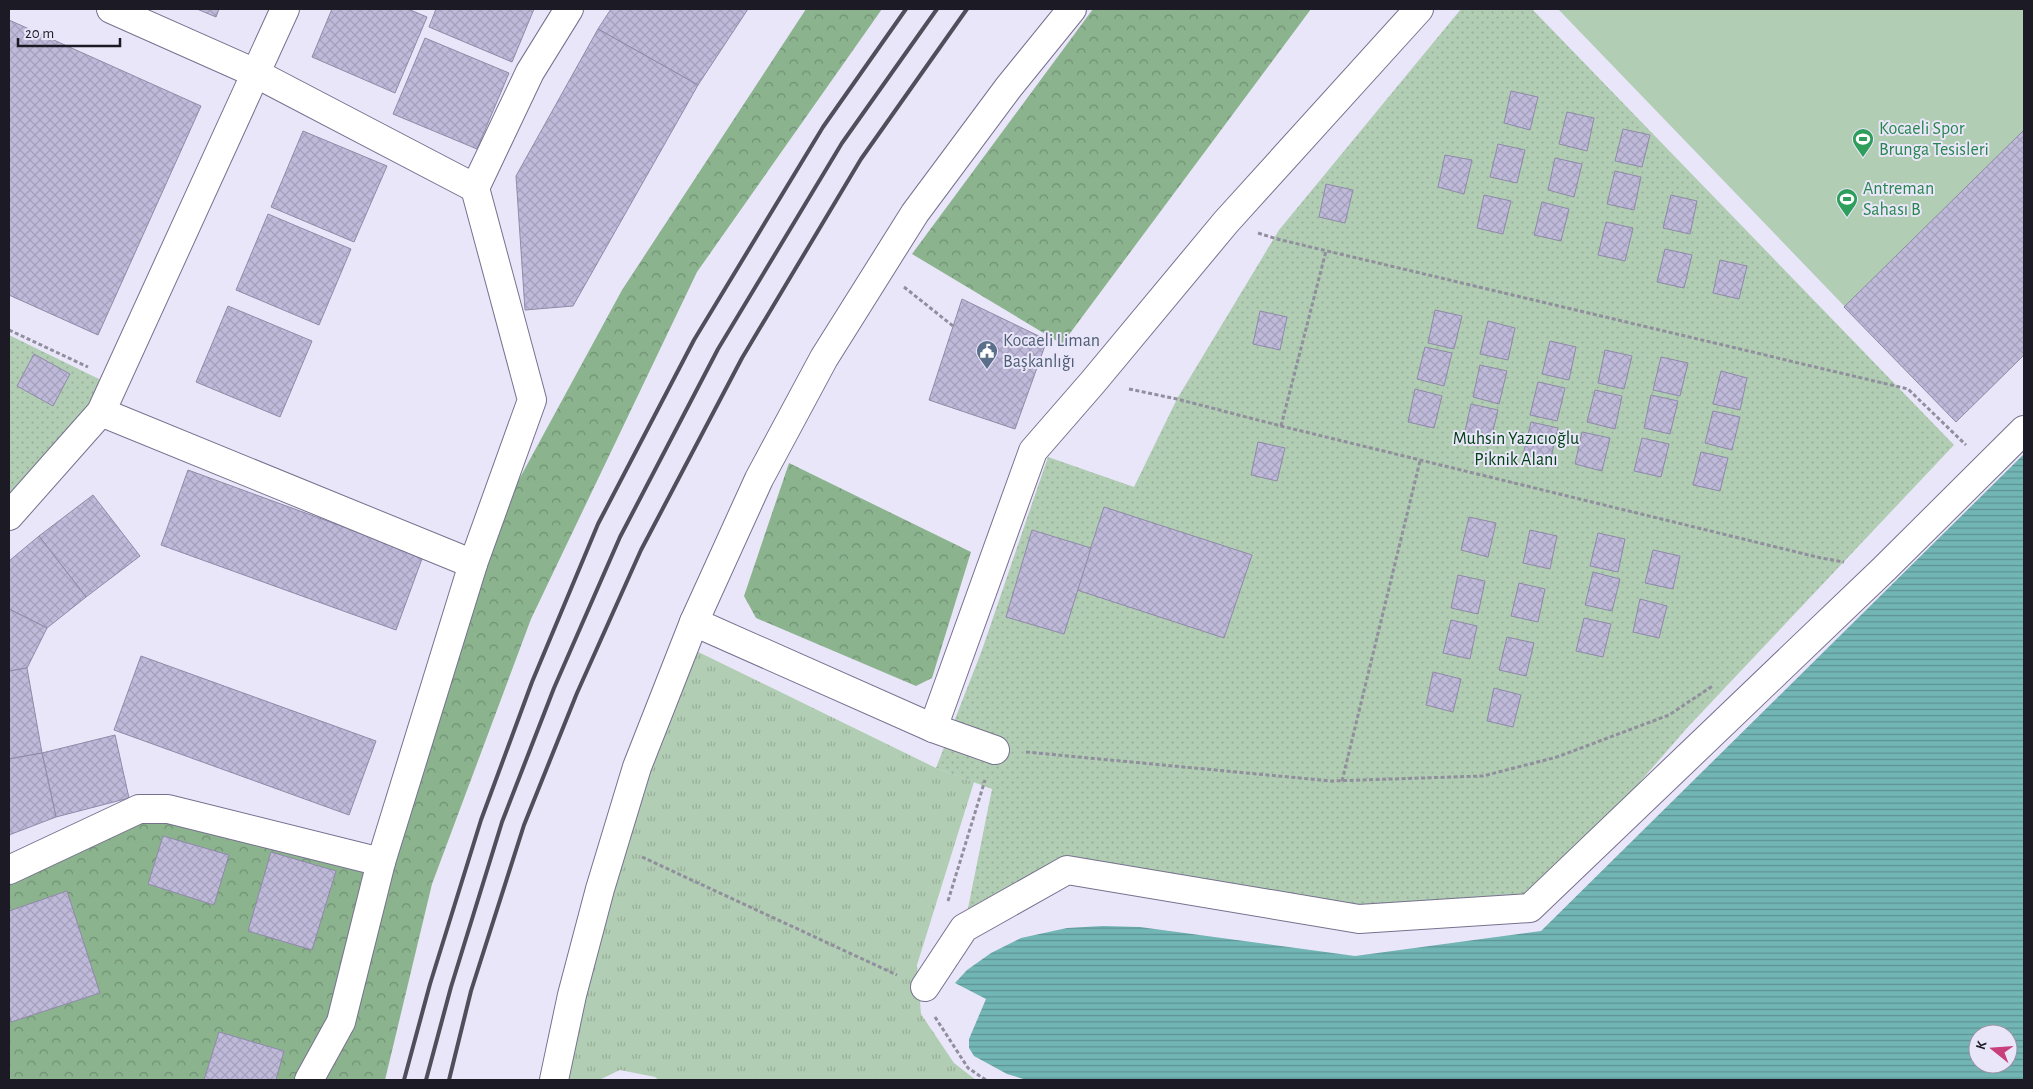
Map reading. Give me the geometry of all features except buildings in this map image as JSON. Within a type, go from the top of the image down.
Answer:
[{"type":"street","points":[[111,9],[256,73],[475,188]]},
{"type":"street","points":[[9,516],[101,412],[285,9]]},
{"type":"street","points":[[309,1080],[341,1022],[381,862],[473,564],[532,400],[475,188],[530,72],[569,9]]},
{"type":"street","points":[[554,1080],[572,995],[637,767],[694,622],[759,479],[824,358],[915,213],[1008,88],[1072,9]]},
{"type":"street","points":[[933,728],[1033,451],[1226,222],[1419,9]]},
{"type":"street","points":[[101,412],[473,564]]},
{"type":"street","points":[[925,987],[964,928],[1067,870],[1358,919],[1530,908],[1884,569],[2024,430]]},
{"type":"street","points":[[694,622],[933,728],[995,750]]},
{"type":"street","points":[[9,870],[139,809],[168,809],[381,862]]},
{"type":"path","points":[[1226,222],[1277,239],[1326,251],[1908,389],[1988,466]]},
{"type":"path","points":[[1281,426],[1326,251]]},
{"type":"path","points":[[881,267],[953,326]]},
{"type":"path","points":[[9,330],[116,380]]},
{"type":"path","points":[[1093,382],[1177,399],[1420,461],[1821,558],[1884,569]]},
{"type":"path","points":[[1342,781],[1420,461]]},
{"type":"path","points":[[995,750],[1331,781],[1483,776],[1558,757],[1669,715],[1717,683]]},
{"type":"path","points":[[614,844],[925,987]]},
{"type":"green space","points":[[806,9],[882,9],[697,272],[531,619],[432,884],[385,1080],[9,1080],[9,870],[139,809],[381,862],[473,564],[622,290]]},
{"type":"green space","points":[[1093,9],[1311,9],[1062,344],[912,254]]},
{"type":"green space","name":"Muhsin Yazıcıoğlu Piknik Alanı","points":[[1461,9],[1532,9],[1954,445],[1687,728],[1530,908],[1359,919],[1067,870],[964,928],[992,789],[936,768],[982,650],[1048,457],[1134,487],[1177,399],[1279,230]]},
{"type":"green space","name":"Kocaeli Spor Brunga Tesisleri","points":[[1558,9],[2024,9],[2024,355],[1956,422]]},
{"type":"green space","points":[[9,335],[103,381],[91,415],[9,509]]},
{"type":"green space","points":[[789,463],[971,552],[932,678],[916,686],[756,618],[744,596]]},
{"type":"green space","points":[[684,645],[936,768],[974,782],[917,965],[921,1014],[954,1063],[976,1080],[659,1080],[655,1077],[620,1070],[599,1080],[554,1080]]},
{"type":"shaded area","points":[[2024,454],[2024,1080],[1027,1080],[1007,1074],[974,1056],[969,1048],[969,1039],[986,999],[955,983],[967,970],[991,953],[1021,938],[1067,928],[1103,926],[1140,927],[1355,956],[1541,931]]},
{"type":"railway","points":[[404,1080],[430,984],[481,820],[532,682],[598,524],[694,340],[823,127],[906,9]]},
{"type":"railway","points":[[426,1080],[451,987],[502,822],[554,688],[620,537],[718,349],[842,143],[937,9]]},
{"type":"railway","points":[[449,1080],[471,991],[524,825],[577,693],[641,550],[742,358],[861,159],[967,9]]},
{"type":"place","name":"Kocaeli Spor Brunga Tesisleri","points":[[1863,158]]},
{"type":"place","name":"Antreman Sahası B","points":[[1847,218]]},
{"type":"place","name":"Kocaeli Liman Başkanlığı","points":[[987,370]]}]
